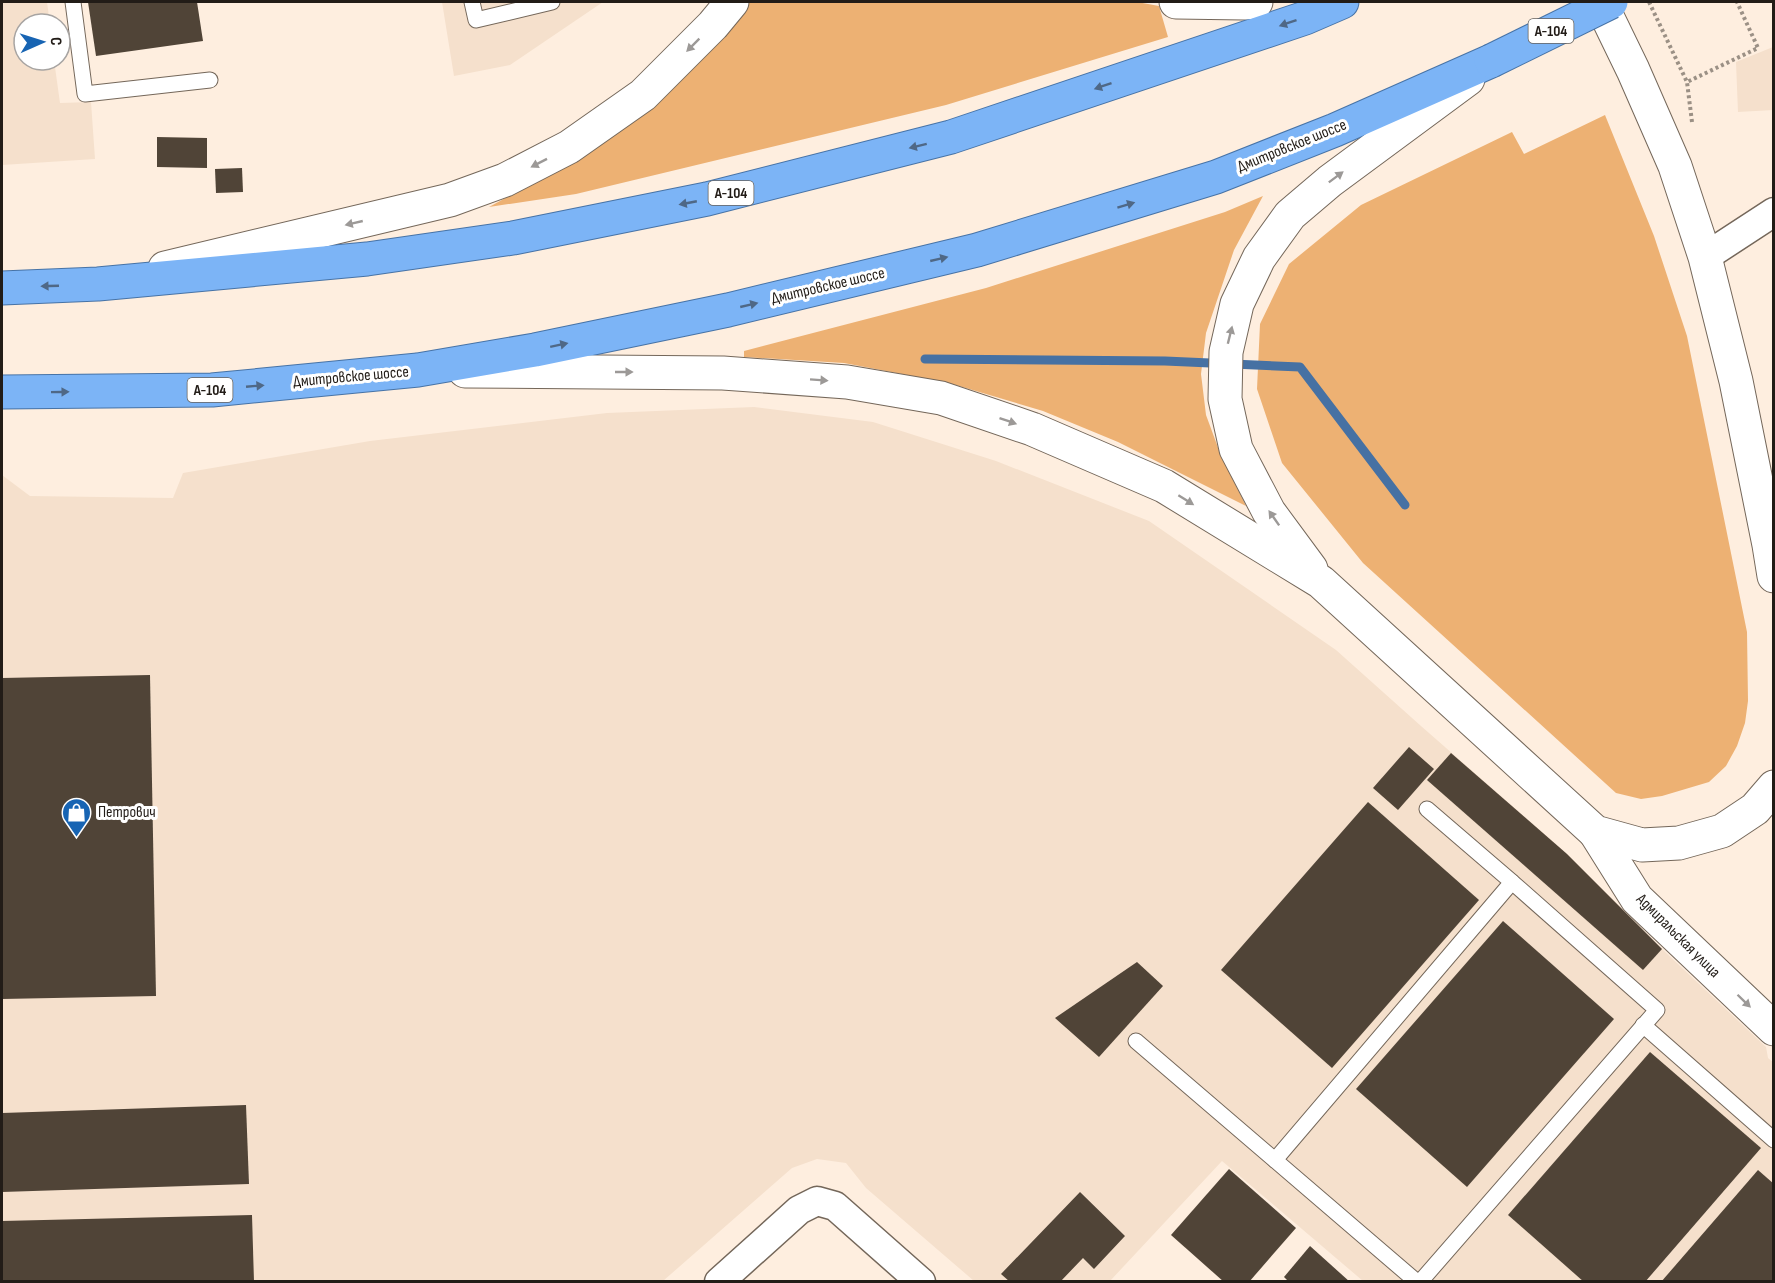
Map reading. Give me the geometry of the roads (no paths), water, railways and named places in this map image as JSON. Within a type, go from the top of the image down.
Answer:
[{"type":"highway","name":"А-104","points":[[2,288],[98,284],[378,257],[513,238],[707,199],[951,137],[1305,18],[1342,2]]},
{"type":"highway","name":"Дмитровское шоссе","points":[[2,392],[212,390],[418,370],[535,350],[728,310],[977,250],[1215,177],[1335,130],[1491,61],[1611,2]]},
{"type":"main road","name":"А-104","points":[[98,284],[450,200],[505,180],[569,147],[643,95],[713,25],[732,2]]},
{"type":"main road","points":[[1176,2],[1256,2]]},
{"type":"main road","points":[[1600,2],[1675,166],[1705,257],[1737,381],[1772,555]]},
{"type":"main road","name":"А-104","points":[[1321,582],[1269,512],[1236,449],[1225,399],[1225,375],[1226,352],[1237,304],[1259,258],[1290,215],[1330,181],[1491,61]]},
{"type":"main road","name":"А-104","points":[[418,370],[723,373],[847,382],[941,398],[1032,429],[1164,486],[1321,582],[1595,832],[1642,845],[1679,843],[1722,831],[1755,809],[1773,787]]},
{"type":"main road","name":"Адмиральская улица","points":[[1595,832],[1637,899],[1773,1029]]},
{"type":"street","points":[[1705,257],[1773,212]]},
{"type":"street","points":[[719,1281],[799,1210],[817,1202],[835,1206],[921,1281]]},
{"type":"lane","points":[[74,2],[85,94],[210,80]]},
{"type":"lane","points":[[472,2],[476,20],[552,2]]},
{"type":"lane","points":[[1136,1041],[1418,1281],[1657,1010],[1426,809]]},
{"type":"lane","points":[[1275,1160],[1512,882]]},
{"type":"lane","points":[[1643,1025],[1773,1140]]},
{"type":"waterway","points":[[925,359],[1165,361],[1300,367],[1405,505]]},
{"type":"place","name":"Петрович","points":[[77,838]]}]
